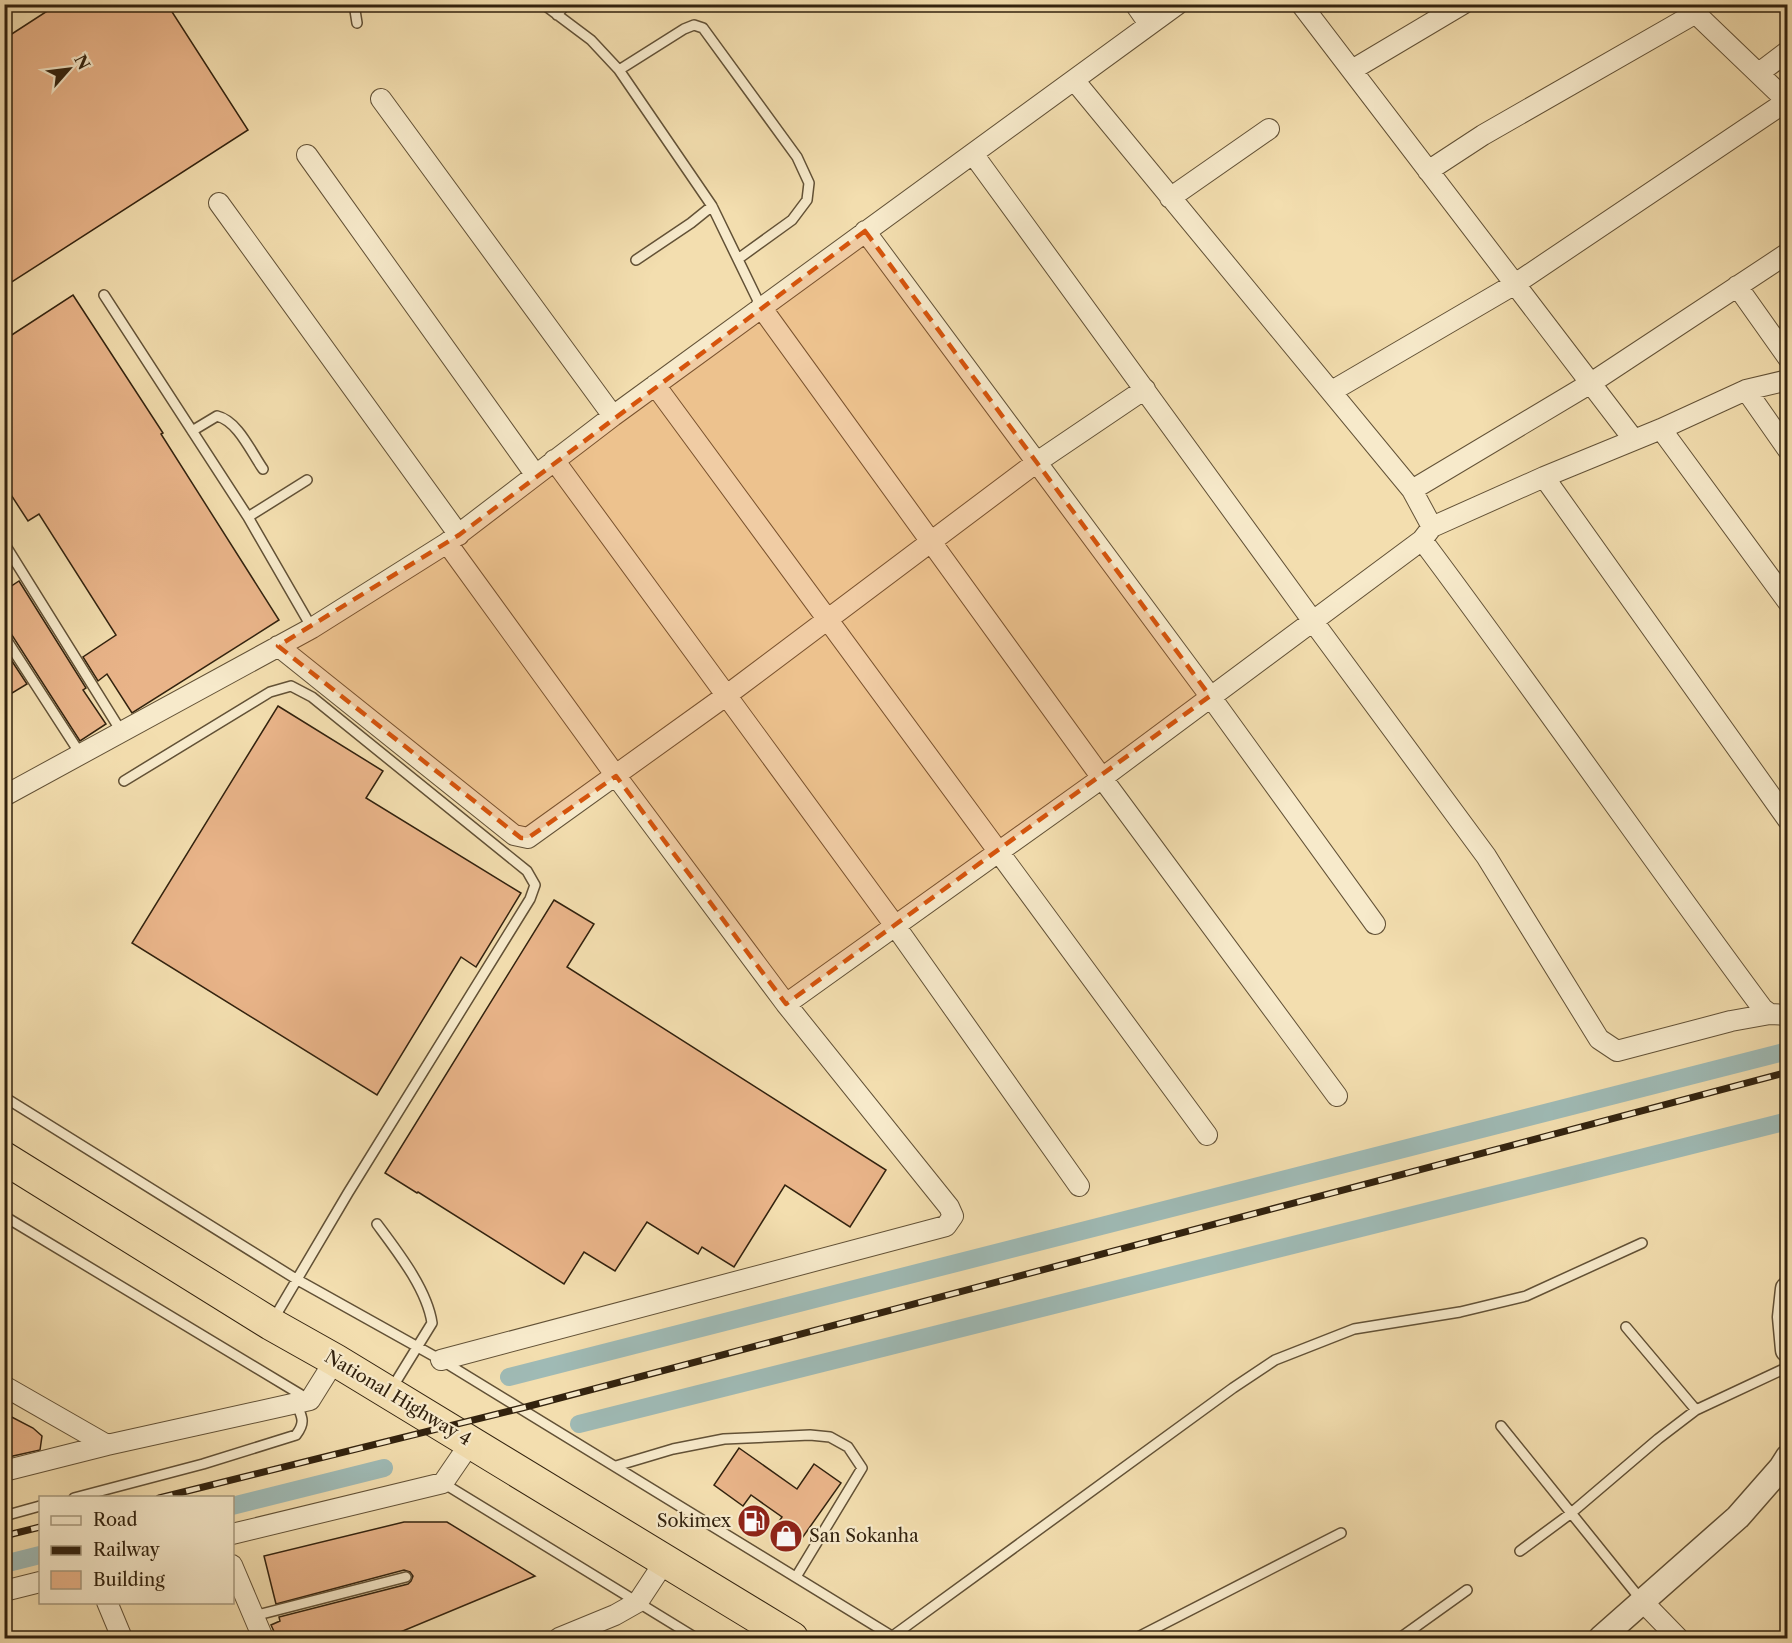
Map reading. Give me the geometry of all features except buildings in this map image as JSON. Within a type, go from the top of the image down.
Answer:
[{"type":"highway","name":"National Highway 4","points":[[4,1158],[271,1324],[335,1360],[792,1638]]},
{"type":"street","points":[[1135,4],[1149,24]]},
{"type":"street","points":[[4,796],[312,628],[453,539],[613,416],[1178,4]]},
{"type":"street","points":[[1301,4],[1634,440]]},
{"type":"street","points":[[1352,70],[1463,4]]},
{"type":"street","points":[[1332,391],[1515,284],[1787,102],[1760,73],[1692,9],[1483,135],[1428,171]]},
{"type":"street","points":[[1760,73],[1788,51]]},
{"type":"street","points":[[1074,80],[1412,490],[1427,534],[1520,671],[1763,1009],[1779,1014]]},
{"type":"street","points":[[381,99],[613,416]]},
{"type":"street","points":[[1170,198],[1269,129]]},
{"type":"street","points":[[973,154],[1486,856],[1599,1039],[1617,1051],[1731,1021],[1779,1014]]},
{"type":"street","points":[[307,155],[535,474]]},
{"type":"street","points":[[219,203],[616,776],[786,1004],[949,1207],[953,1216],[946,1226],[441,1359]]},
{"type":"street","points":[[865,231],[1210,696],[1375,924]]},
{"type":"street","points":[[1412,490],[1591,383],[1788,253]]},
{"type":"street","points":[[1737,286],[1788,358]]},
{"type":"street","points":[[761,307],[1102,778],[1337,1096]]},
{"type":"street","points":[[786,1004],[1102,778],[1427,534],[1544,477],[1661,429],[1746,390],[1788,380]]},
{"type":"street","points":[[655,386],[1207,1135]]},
{"type":"street","points":[[278,646],[513,835],[528,838],[727,695],[1037,462],[1145,389]]},
{"type":"street","points":[[1746,390],[1788,450]]},
{"type":"street","points":[[1661,429],[1788,602]]},
{"type":"street","points":[[554,460],[896,927],[1079,1186]]},
{"type":"street","points":[[1544,477],[1788,820]]},
{"type":"street","points":[[1788,1289],[1785,1317],[1788,1350]]},
{"type":"street","points":[[4,1471],[107,1445],[303,1401],[335,1360]]},
{"type":"street","points":[[4,1386],[107,1445]]},
{"type":"street","points":[[234,1534],[443,1483],[471,1442]]},
{"type":"street","points":[[1601,1638],[1738,1517],[1788,1457]]},
{"type":"street","points":[[559,1638],[615,1615],[638,1602],[664,1561]]},
{"type":"street","points":[[234,1570],[263,1638]]},
{"type":"street","points":[[4,1591],[39,1582]]},
{"type":"street","points":[[1642,1601],[1678,1638]]},
{"type":"street","points":[[108,1604],[122,1638]]},
{"type":"lane","points":[[354,4],[357,23]]},
{"type":"lane","points":[[543,4],[591,40],[619,70],[712,206],[761,307]]},
{"type":"lane","points":[[557,15],[566,4]]},
{"type":"lane","points":[[619,70],[684,29],[693,25],[703,28],[797,157],[809,183],[807,200],[792,220],[738,259]]},
{"type":"lane","points":[[636,260],[712,206]]},
{"type":"lane","points":[[104,295],[248,517],[312,628]]},
{"type":"lane","points":[[192,431],[217,416],[224,418],[234,426],[263,469]]},
{"type":"lane","points":[[248,517],[307,480]]},
{"type":"lane","points":[[7,548],[121,731]]},
{"type":"lane","points":[[4,636],[81,755]]},
{"type":"lane","points":[[124,781],[270,692],[291,686],[312,697],[527,871],[535,885],[531,899],[296,1279],[271,1324]]},
{"type":"lane","points":[[4,1096],[296,1279],[441,1359],[892,1638],[1233,1388],[1275,1360],[1354,1329],[1460,1312],[1526,1296],[1642,1243]]},
{"type":"lane","points":[[4,1216],[303,1401],[302,1427],[296,1435],[203,1464],[78,1496]]},
{"type":"lane","points":[[377,1224],[404,1262],[430,1310],[432,1323],[389,1393]]},
{"type":"lane","points":[[1626,1327],[1696,1410]]},
{"type":"lane","points":[[1520,1551],[1570,1514],[1658,1439],[1696,1410],[1788,1367]]},
{"type":"lane","points":[[1501,1426],[1642,1601]]},
{"type":"lane","points":[[616,1466],[673,1449],[724,1439],[810,1435],[830,1437],[848,1447],[862,1468],[796,1577]]},
{"type":"lane","points":[[443,1483],[696,1638]]},
{"type":"lane","points":[[4,1516],[39,1506]]},
{"type":"lane","points":[[1136,1638],[1341,1533]]},
{"type":"lane","points":[[254,1616],[406,1577]]},
{"type":"lane","points":[[1400,1638],[1467,1590]]},
{"type":"highlighted area","points":[[865,231],[1210,696],[786,1004],[616,776],[528,838],[521,838],[278,646],[459,535]]},
{"type":"waterway","points":[[509,1377],[1788,1051]]},
{"type":"waterway","points":[[579,1424],[1788,1121]]},
{"type":"waterway","points":[[234,1506],[384,1468]]},
{"type":"waterway","points":[[4,1564],[39,1555]]},
{"type":"railway","points":[[167,1496],[522,1408],[1788,1072]]},
{"type":"railway","points":[[4,1536],[39,1527]]},
{"type":"place","name":"Sokimex","points":[[754,1521]]},
{"type":"place","name":"San Sokanha","points":[[786,1536]]}]
